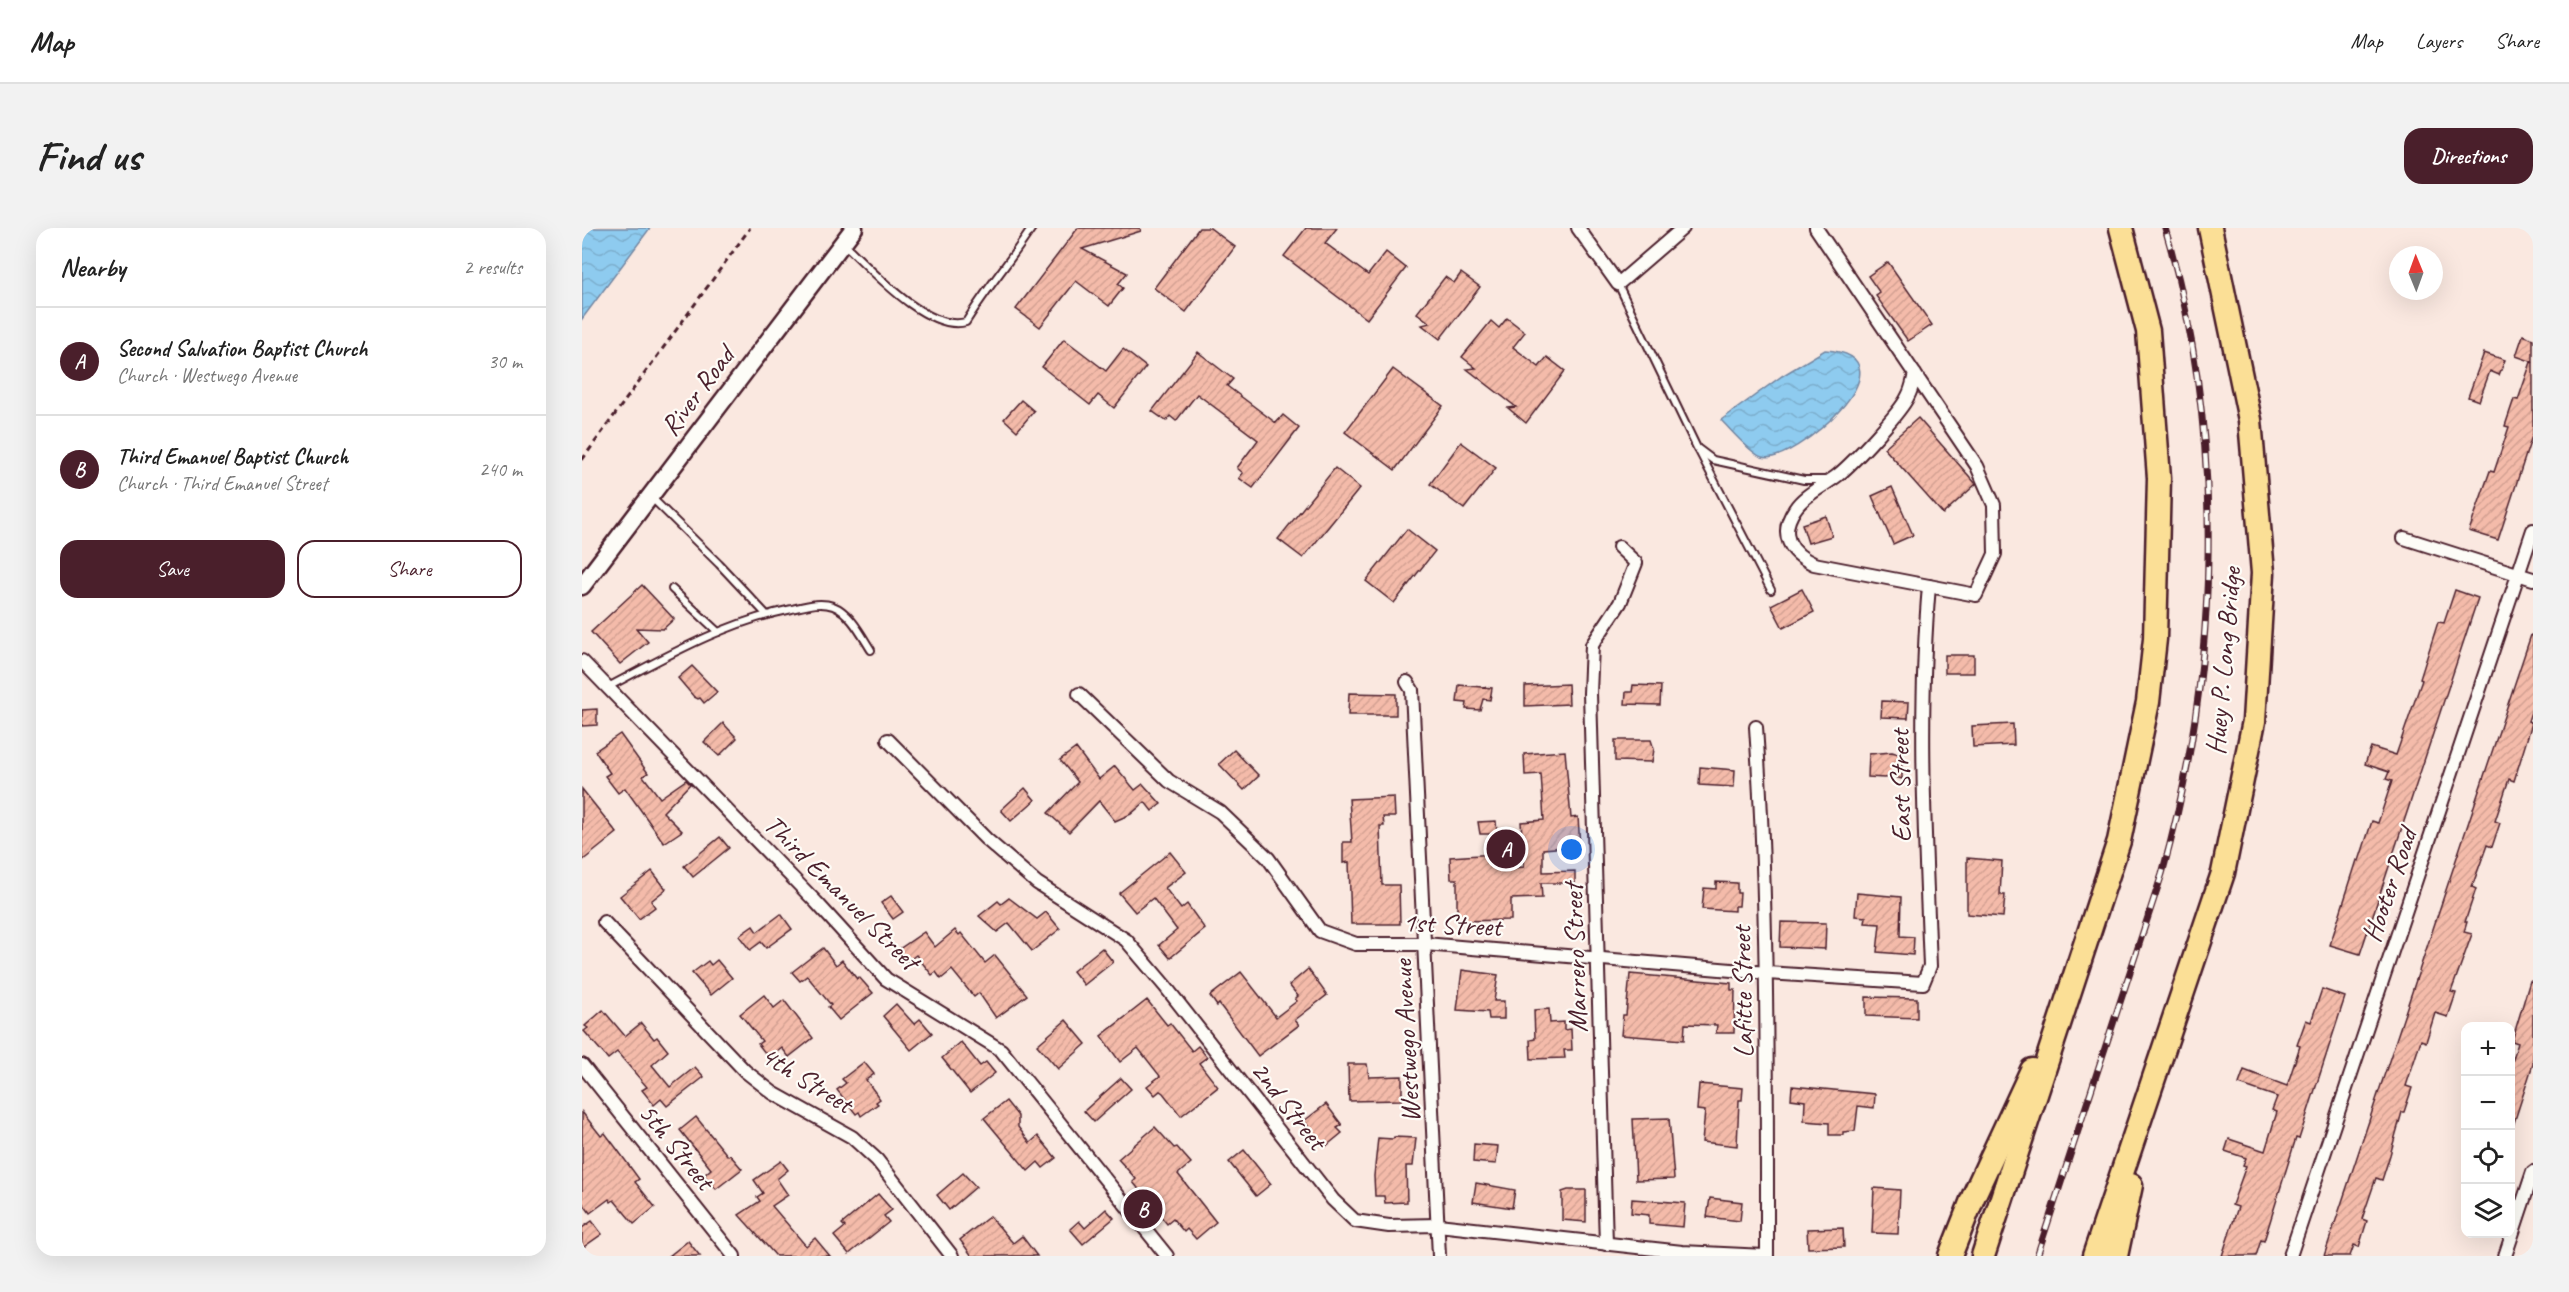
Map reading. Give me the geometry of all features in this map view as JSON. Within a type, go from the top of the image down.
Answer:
[{"type":"highway","points":[[1983,1256],[2119,842],[2148,702],[2155,639],[2159,478],[2148,331],[2121,228]]},
{"type":"highway","name":"Huey P. Long Bridge","points":[[2151,1090],[2223,873],[2254,721],[2263,573],[2251,432],[2211,228]]},
{"type":"highway","points":[[1950,1256],[1974,1195],[2077,974]]},
{"type":"highway","points":[[2094,1256],[2151,1090]]},
{"type":"highway","points":[[2116,1256],[2151,1090]]},
{"type":"street","name":"River Road","points":[[582,586],[854,228]]},
{"type":"street","points":[[1578,228],[1618,284],[1683,228]]},
{"type":"street","points":[[1816,228],[1916,374],[1977,466],[1994,505],[1995,554],[1976,595],[1814,564],[1801,558],[1791,548],[1787,537],[1788,523],[1794,510],[1862,452],[1908,398],[1916,374]]},
{"type":"street","name":"Hooter Road","points":[[2290,1256],[2533,530]]},
{"type":"street","points":[[2404,537],[2533,579]]},
{"type":"street","name":"Marrero Street","points":[[1606,1244],[1590,684],[1592,645],[1620,603],[1636,563],[1619,547]]},
{"type":"street","name":"East Street","points":[[1923,983],[1930,966],[1922,746],[1925,633],[1929,586]]},
{"type":"street","name":"Third Emanuel Street","points":[[582,661],[886,979],[1001,1050],[1167,1256]]},
{"type":"street","name":"Westwego Avenue","points":[[1407,682],[1412,690],[1439,1256]]},
{"type":"street","name":"1st Street","points":[[1079,694],[1168,781],[1220,812],[1268,858],[1320,931],[1356,944],[1425,944],[1767,973],[1923,983]]},
{"type":"street","name":"Lafitte Street","points":[[1756,727],[1763,824],[1767,973],[1766,1256]]},
{"type":"street","name":"2nd Street","points":[[888,740],[986,839],[1037,883],[1126,940],[1165,986],[1333,1200],[1355,1221],[1389,1226],[1438,1225],[1682,1252],[1766,1256]]},
{"type":"street","name":"4th Street","points":[[604,922],[745,1071],[772,1093],[852,1137],[877,1160],[952,1256]]},
{"type":"street","name":"5th Street","points":[[582,1065],[734,1256]]},
{"type":"street","points":[[2505,1256],[2533,1172]]},
{"type":"lane","points":[[843,243],[908,303],[945,322],[957,324],[966,322],[988,287],[1008,264],[1032,228]]},
{"type":"lane","points":[[1618,284],[1697,448],[1771,590]]},
{"type":"lane","points":[[1697,448],[1713,460],[1804,480],[1831,480]]},
{"type":"lane","points":[[651,496],[765,614]]},
{"type":"lane","points":[[672,589],[718,632]]},
{"type":"lane","points":[[608,687],[694,641],[765,614],[815,604],[834,606],[851,621],[871,650]]},
{"type":"path","points":[[582,460],[750,228]]},
{"type":"water","points":[[582,228],[650,228],[582,319]]},
{"type":"water","points":[[1825,350],[1851,357],[1860,371],[1855,389],[1840,409],[1820,429],[1798,445],[1777,456],[1762,457],[1747,446],[1721,420],[1782,376]]},
{"type":"building","points":[[1078,228],[1140,228],[1141,231],[1082,249],[1127,273],[1118,284],[1123,288],[1109,306],[1076,281],[1040,327],[1016,309]]},
{"type":"building","points":[[1199,228],[1210,228],[1235,247],[1186,312],[1154,288]]},
{"type":"building","points":[[1306,228],[1337,228],[1325,243],[1368,275],[1386,252],[1406,268],[1367,319],[1284,256]]},
{"type":"building","points":[[1888,262],[1932,325],[1908,341],[1876,296],[1880,293],[1868,276]]},
{"type":"building","points":[[1461,273],[1480,287],[1440,339],[1422,325],[1430,323],[1417,313],[1445,277],[1454,283]]},
{"type":"building","points":[[1507,318],[1525,332],[1513,347],[1539,367],[1547,357],[1565,371],[1526,423],[1508,408],[1516,407],[1467,369],[1476,368],[1462,357],[1491,321],[1499,328]]},
{"type":"building","points":[[2523,335],[2533,339],[2533,362],[2516,356]]},
{"type":"building","points":[[1064,339],[1106,371],[1123,349],[1146,367],[1114,408],[1098,395],[1090,405],[1042,367]]},
{"type":"building","points":[[1198,352],[1233,379],[1227,386],[1276,423],[1283,415],[1299,428],[1253,488],[1239,478],[1243,473],[1237,468],[1258,440],[1197,394],[1176,421],[1170,416],[1166,421],[1152,411]]},
{"type":"building","points":[[2484,353],[2505,360],[2499,375],[2490,371],[2479,401],[2468,397]]},
{"type":"building","points":[[2531,362],[2533,363],[2533,433],[2498,540],[2469,531],[2490,471],[2494,472],[2509,427],[2505,426],[2514,399],[2518,400]]},
{"type":"building","points":[[1393,369],[1443,406],[1395,470],[1345,432]]},
{"type":"building","points":[[1021,400],[1034,411],[1017,431],[1004,419]]},
{"type":"building","points":[[1918,418],[1976,484],[1943,514],[1884,448]]},
{"type":"building","points":[[1461,442],[1496,468],[1464,509],[1430,484]]},
{"type":"building","points":[[1335,468],[1360,488],[1303,558],[1278,539]]},
{"type":"building","points":[[1892,487],[1913,535],[1893,544],[1872,496]]},
{"type":"building","points":[[1826,516],[1832,536],[1808,543],[1802,524]]},
{"type":"building","points":[[1407,529],[1435,551],[1394,603],[1366,581]]},
{"type":"building","points":[[642,585],[674,619],[663,629],[636,628],[648,642],[620,664],[591,632]]},
{"type":"building","points":[[1802,589],[1814,612],[1783,628],[1771,605]]},
{"type":"building","points":[[2455,590],[2478,598],[2360,954],[2330,945],[2357,860],[2359,861],[2372,821],[2378,823],[2392,781],[2386,779],[2389,772],[2365,764],[2371,747],[2396,755],[2422,680],[2420,679],[2438,622],[2444,623]]},
{"type":"building","points":[[2531,635],[2533,636],[2533,706],[2528,721],[2532,723],[2514,781],[2509,779],[2495,821],[2500,823],[2492,847],[2487,845],[2472,887],[2476,889],[2464,932],[2472,934],[2451,992],[2456,993],[2448,1017],[2435,1013],[2426,1042],[2421,1040],[2406,1086],[2412,1088],[2404,1112],[2402,1112],[2382,1180],[2376,1178],[2362,1219],[2367,1221],[2359,1247],[2354,1245],[2350,1256],[2324,1256]]},
{"type":"building","points":[[1945,655],[1974,655],[1974,673],[1945,673]]},
{"type":"building","points":[[692,666],[717,692],[704,703],[700,698],[694,697],[678,678]]},
{"type":"building","points":[[1568,684],[1569,704],[1525,706],[1525,686]]},
{"type":"building","points":[[1459,685],[1492,688],[1490,700],[1483,699],[1480,710],[1466,709],[1467,703],[1457,702]]},
{"type":"building","points":[[1633,685],[1661,686],[1660,705],[1625,704],[1626,692],[1632,692]]},
{"type":"building","points":[[1349,693],[1396,694],[1396,715],[1348,715]]},
{"type":"building","points":[[1882,701],[1909,702],[1908,718],[1881,717]]},
{"type":"building","points":[[597,709],[597,725],[582,726],[582,710]]},
{"type":"building","points":[[723,723],[737,738],[719,756],[704,742]]},
{"type":"building","points":[[2013,724],[2014,745],[1973,747],[1972,726]]},
{"type":"building","points":[[620,734],[648,773],[643,776],[660,798],[686,780],[690,784],[663,812],[682,831],[664,843],[625,788],[618,793],[605,776],[610,773],[595,751]]},
{"type":"building","points":[[1615,740],[1651,740],[1654,749],[1652,762],[1615,761]]},
{"type":"building","points":[[1076,748],[1099,779],[1115,766],[1135,790],[1143,784],[1161,804],[1152,811],[1145,802],[1131,814],[1115,821],[1099,801],[1069,832],[1048,813],[1078,782],[1060,760]]},
{"type":"building","points":[[1234,750],[1259,776],[1244,790],[1219,764]]},
{"type":"building","points":[[1565,751],[1571,818],[1578,817],[1580,846],[1543,849],[1543,872],[1575,871],[1575,883],[1541,883],[1542,898],[1511,899],[1511,920],[1457,921],[1457,879],[1451,879],[1450,857],[1495,854],[1496,869],[1524,867],[1521,822],[1544,820],[1541,774],[1525,775],[1524,754]]},
{"type":"building","points":[[1892,752],[1902,755],[1902,779],[1892,776],[1868,777],[1869,754]]},
{"type":"building","points":[[1700,767],[1735,770],[1734,787],[1699,785]]},
{"type":"building","points":[[1025,788],[1035,800],[1011,821],[1001,810]]},
{"type":"building","points":[[582,789],[617,833],[582,861]]},
{"type":"building","points":[[1394,797],[1395,817],[1383,817],[1384,826],[1380,826],[1382,885],[1399,885],[1400,924],[1351,924],[1349,862],[1343,863],[1343,842],[1352,842],[1349,799]]},
{"type":"building","points":[[1496,821],[1497,834],[1480,834],[1478,822]]},
{"type":"building","points":[[720,837],[729,848],[693,877],[684,866]]},
{"type":"building","points":[[1170,852],[1186,872],[1165,888],[1181,909],[1187,904],[1205,929],[1170,958],[1159,945],[1177,930],[1153,898],[1135,912],[1119,893]]},
{"type":"building","points":[[1967,858],[2002,861],[2000,895],[2005,895],[2003,917],[1967,914]]},
{"type":"building","points":[[652,871],[666,889],[651,901],[655,907],[639,919],[620,896]]},
{"type":"building","points":[[1716,882],[1737,883],[1737,893],[1740,893],[1739,906],[1735,906],[1735,911],[1702,909],[1704,888],[1716,889]]},
{"type":"building","points":[[1857,893],[1901,897],[1900,936],[1914,937],[1913,955],[1877,952],[1880,924],[1865,923],[1866,917],[1855,916]]},
{"type":"building","points":[[891,896],[903,912],[893,919],[881,903]]},
{"type":"building","points":[[1009,898],[1037,919],[1046,912],[1060,929],[1032,951],[1009,923],[997,932],[979,916],[998,901],[1001,904]]},
{"type":"building","points":[[781,914],[792,929],[766,948],[761,942],[750,950],[739,936],[753,926],[757,932]]},
{"type":"building","points":[[1781,922],[1826,923],[1825,949],[1780,947]]},
{"type":"building","points":[[955,930],[959,935],[961,933],[985,963],[995,955],[1027,995],[996,1018],[979,993],[974,997],[952,970],[941,979],[936,972],[932,975],[916,955],[904,964],[895,952],[924,932],[935,947]]},
{"type":"building","points":[[823,948],[836,965],[842,960],[857,979],[859,977],[873,993],[839,1020],[828,1007],[831,1005],[807,976],[800,981],[792,972]]},
{"type":"building","points":[[1102,948],[1113,962],[1084,985],[1073,971]]},
{"type":"building","points":[[717,960],[732,978],[711,995],[692,973],[708,961],[711,965]]},
{"type":"building","points":[[1308,969],[1327,995],[1295,1020],[1299,1025],[1258,1056],[1219,1004],[1217,1006],[1210,996],[1241,972],[1276,1017],[1297,1001],[1295,999],[1298,996],[1289,985]]},
{"type":"building","points":[[1462,970],[1498,975],[1494,1001],[1504,1001],[1504,1019],[1489,1019],[1488,1012],[1457,1010]]},
{"type":"building","points":[[1630,974],[1731,983],[1731,990],[1735,990],[1734,1033],[1716,1033],[1717,1025],[1685,1024],[1684,1040],[1621,1035],[1623,1015],[1626,1015]]},
{"type":"building","points":[[2530,981],[2533,982],[2533,1064],[2515,1120],[2515,1052],[2518,1043],[2515,1042],[2515,1031]]},
{"type":"building","points":[[2322,989],[2345,997],[2299,1139],[2296,1138],[2264,1241],[2261,1240],[2256,1256],[2222,1256],[2238,1207],[2232,1205],[2246,1166],[2243,1165],[2246,1158],[2225,1151],[2229,1139],[2265,1151],[2277,1112],[2272,1110],[2277,1097],[2239,1084],[2244,1070],[2287,1086],[2306,1020],[2311,1022]]},
{"type":"building","points":[[764,995],[774,1008],[784,1000],[813,1038],[789,1057],[782,1048],[769,1058],[758,1044],[762,1041],[740,1014]]},
{"type":"building","points":[[1866,997],[1917,998],[1917,1018],[1866,1016]]},
{"type":"building","points":[[1147,1000],[1167,1025],[1170,1023],[1192,1051],[1198,1046],[1207,1057],[1199,1063],[1218,1087],[1181,1116],[1163,1093],[1160,1091],[1155,1095],[1147,1086],[1160,1076],[1138,1048],[1120,1062],[1101,1036]]},
{"type":"building","points":[[896,1004],[914,1024],[920,1019],[932,1033],[911,1050],[883,1016]]},
{"type":"building","points":[[1549,1009],[1550,1023],[1564,1022],[1564,1030],[1571,1029],[1572,1050],[1564,1050],[1565,1058],[1531,1059],[1530,1040],[1535,1039],[1534,1010]]},
{"type":"building","points":[[603,1010],[625,1036],[641,1023],[654,1039],[657,1037],[668,1051],[652,1065],[670,1087],[695,1067],[704,1077],[667,1106],[661,1099],[654,1105],[642,1090],[647,1087],[617,1052],[608,1059],[584,1031],[588,1028],[585,1026]]},
{"type":"building","points":[[1066,1020],[1086,1044],[1058,1069],[1037,1045]]},
{"type":"building","points":[[961,1042],[980,1066],[986,1062],[995,1073],[970,1093],[942,1058]]},
{"type":"building","points":[[864,1062],[874,1074],[866,1080],[880,1099],[876,1102],[878,1104],[861,1116],[859,1112],[856,1114],[837,1090],[846,1083],[842,1079]]},
{"type":"building","points":[[1348,1064],[1367,1064],[1369,1077],[1402,1076],[1402,1100],[1349,1101]]},
{"type":"building","points":[[1121,1078],[1131,1089],[1094,1122],[1084,1111]]},
{"type":"building","points":[[1699,1084],[1743,1088],[1742,1100],[1739,1100],[1737,1146],[1702,1142],[1705,1111],[1697,1110]]},
{"type":"building","points":[[1792,1086],[1875,1094],[1874,1108],[1858,1106],[1855,1131],[1843,1132],[1843,1135],[1829,1135],[1829,1123],[1804,1121],[1805,1101],[1791,1099]]},
{"type":"building","points":[[1006,1101],[1018,1116],[1018,1127],[1030,1143],[1038,1136],[1056,1158],[1043,1168],[1038,1162],[1028,1171],[984,1118]]},
{"type":"building","points":[[1326,1104],[1342,1125],[1337,1128],[1342,1133],[1325,1147],[1304,1121]]},
{"type":"building","points":[[582,1112],[601,1136],[605,1133],[639,1179],[635,1182],[655,1207],[634,1224],[614,1200],[611,1202],[609,1199],[590,1213],[582,1202]]},
{"type":"building","points":[[696,1117],[728,1156],[730,1155],[742,1169],[716,1189],[704,1175],[711,1169],[680,1130]]},
{"type":"building","points":[[1669,1118],[1674,1179],[1636,1180],[1633,1119]]},
{"type":"building","points":[[1155,1127],[1191,1163],[1178,1174],[1216,1222],[1196,1239],[1187,1229],[1184,1232],[1173,1219],[1167,1224],[1133,1182],[1136,1179],[1118,1159]]},
{"type":"building","points":[[1394,1137],[1416,1138],[1413,1166],[1406,1166],[1407,1202],[1385,1203],[1384,1196],[1375,1196],[1374,1176],[1378,1138],[1393,1139]]},
{"type":"building","points":[[1474,1144],[1498,1146],[1496,1164],[1473,1162]]},
{"type":"building","points":[[1244,1150],[1271,1184],[1256,1196],[1229,1162]]},
{"type":"building","points":[[781,1161],[788,1170],[777,1179],[788,1195],[772,1206],[806,1246],[815,1238],[830,1256],[776,1256],[739,1215],[760,1201],[757,1197],[763,1193],[754,1180]]},
{"type":"building","points":[[963,1173],[976,1187],[949,1210],[937,1195]]},
{"type":"building","points":[[1476,1183],[1515,1190],[1512,1208],[1473,1202]]},
{"type":"building","points":[[1874,1188],[1900,1190],[1898,1234],[1872,1233]]},
{"type":"building","points":[[1586,1190],[1586,1222],[1562,1220],[1562,1192]]},
{"type":"building","points":[[878,1194],[892,1210],[884,1216],[889,1222],[849,1254],[834,1236],[845,1227],[842,1224]]},
{"type":"building","points":[[1710,1198],[1742,1202],[1740,1221],[1707,1217]]},
{"type":"building","points":[[1632,1199],[1685,1203],[1683,1227],[1649,1224],[1649,1215],[1631,1213]]},
{"type":"building","points":[[1106,1209],[1114,1218],[1083,1244],[1070,1229],[1079,1221],[1085,1228]]},
{"type":"building","points":[[990,1216],[1013,1243],[1022,1236],[1037,1256],[972,1256],[960,1240]]},
{"type":"building","points":[[592,1221],[602,1234],[582,1248],[582,1228]]},
{"type":"building","points":[[1843,1228],[1844,1247],[1808,1248],[1807,1229]]},
{"type":"building","points":[[688,1241],[700,1256],[669,1256]]},
{"type":"railway","points":[[2037,1256],[2162,874],[2181,795],[2196,715],[2205,633],[2208,551],[2206,469],[2198,387],[2185,307],[2165,228]]},
{"type":"place","name":"Second Salvation Baptist Church","points":[[1506,849]]},
{"type":"place","name":"Third Emanuel Baptist Church","points":[[1143,1209]]}]
